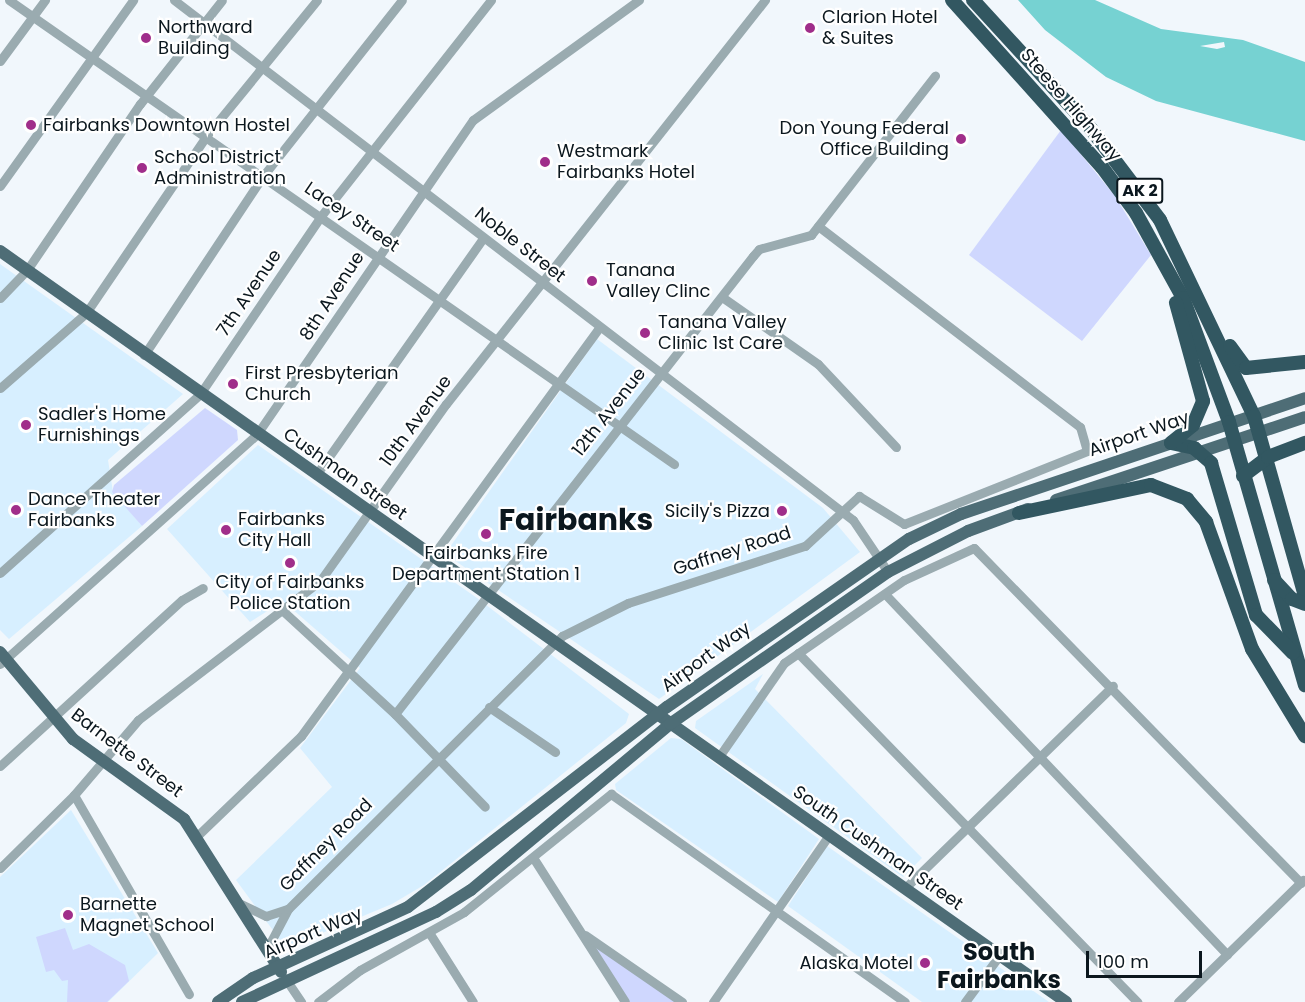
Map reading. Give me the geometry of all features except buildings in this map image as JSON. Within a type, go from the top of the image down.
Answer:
[{"type":"highway","name":"Steese Highway","points":[[952,0],[1085,145],[1150,237],[1197,330],[1233,440]]},
{"type":"highway","name":"Steese Highway","points":[[973,0],[1091,129],[1160,220],[1260,431]]},
{"type":"highway","points":[[1160,220],[1196,274],[1246,368],[1305,362]]},
{"type":"highway","points":[[1150,237],[1203,392],[1193,425],[1171,442]]},
{"type":"highway","name":"AK 2","points":[[1260,431],[1305,596]]},
{"type":"highway","name":"AK 2","points":[[1233,440],[1292,652],[1305,685]]},
{"type":"highway","points":[[1171,442],[1200,451],[1211,463],[1256,615],[1305,662]]},
{"type":"highway","points":[[1243,476],[1268,457],[1305,443]]},
{"type":"highway","points":[[1018,513],[1151,485],[1187,498],[1206,522],[1252,649],[1305,736]]},
{"type":"highway","points":[[1269,571],[1285,593],[1305,604]]},
{"type":"main road","name":"Cushman Street","points":[[0,251],[144,355],[670,724]]},
{"type":"main road","points":[[1254,416],[1305,398]]},
{"type":"main road","name":"Airport Way","points":[[218,1002],[278,967],[356,936],[408,907],[657,715],[880,556],[962,514],[1229,422],[1254,416]]},
{"type":"main road","points":[[1260,431],[1305,417]]},
{"type":"main road","name":"Airport Way","points":[[242,1002],[285,978],[381,942],[471,890],[670,724],[888,572],[1018,513],[1260,431]]},
{"type":"main road","name":"Barnette Street","points":[[2,658],[51,718],[101,760],[173,808],[196,837],[285,978]]},
{"type":"main road","name":"South Cushman Street","points":[[670,724],[1066,1002]]},
{"type":"street","name":"Lacey Street","points":[[9,0],[89,57],[207,135],[262,176],[379,254],[674,464]]},
{"type":"street","points":[[0,61],[45,0]]},
{"type":"street","points":[[0,186],[89,57],[133,0]]},
{"type":"street","name":"Noble Street","points":[[174,0],[842,513],[880,556],[888,572]]},
{"type":"street","points":[[0,298],[27,270],[148,96],[222,0]]},
{"type":"street","points":[[0,388],[86,313],[207,135],[316,0]]},
{"type":"street","points":[[144,355],[262,176],[402,0]]},
{"type":"street","name":"7th Avenue","points":[[0,573],[200,394],[321,216],[491,0]]},
{"type":"street","name":"8th Avenue","points":[[2,658],[257,434],[473,120],[639,0]]},
{"type":"street","name":"10th Avenue","points":[[0,868],[74,795],[101,760],[138,720],[284,611],[320,581],[498,338],[765,0]]},
{"type":"street","name":"12th Avenue","points":[[395,714],[619,424],[759,249],[806,239],[935,76]]},
{"type":"street","name":"Gaffney Road","points":[[267,949],[288,909],[552,642],[628,603],[805,546],[853,500],[865,497],[893,522],[904,524],[1079,458],[1088,440],[1073,421],[818,226]]},
{"type":"street","points":[[316,475],[483,238]]},
{"type":"street","points":[[722,297],[818,364],[896,447]]},
{"type":"street","points":[[196,837],[301,736],[599,328]]},
{"type":"street","points":[[718,758],[773,673],[798,653],[885,594],[950,555],[974,548],[1303,880],[1178,1002]]},
{"type":"street","points":[[0,766],[51,718],[203,588]]},
{"type":"street","points":[[885,594],[1227,954]]},
{"type":"street","points":[[284,611],[395,714],[485,807]]},
{"type":"street","points":[[798,653],[965,829],[1137,1002]]},
{"type":"street","points":[[905,888],[1113,686]]},
{"type":"street","points":[[489,707],[555,752]]},
{"type":"street","points":[[318,1002],[360,970],[430,934],[534,859],[611,794],[779,909],[905,1002]]},
{"type":"street","points":[[74,795],[189,994]]},
{"type":"street","points":[[713,1002],[829,835]]},
{"type":"street","points":[[534,859],[625,1002]]},
{"type":"street","name":"Gaffney Road","points":[[237,902],[261,915],[288,909]]},
{"type":"street","points":[[582,933],[682,1002]]},
{"type":"street","points":[[430,934],[473,1002]]},
{"type":"street","points":[[965,1002],[999,956]]},
{"type":"street","points":[[285,978],[301,1002]]},
{"type":"shaded area","points":[[1018,0],[1095,0],[1161,29],[1243,40],[1305,62],[1305,141],[1156,101],[1106,77],[1045,30]],"holes":[[[1224,42],[1225,47],[1217,49],[1200,46]]]},
{"type":"shaded area","points":[[1061,130],[1115,196],[1151,255],[1082,341],[969,255]]},
{"type":"shaded area","points":[[0,264],[183,394],[108,460],[113,492],[142,526],[9,639],[0,630]]},
{"type":"shaded area","points":[[597,339],[823,508],[860,552],[659,699],[445,554]]},
{"type":"shaded area","points":[[205,408],[237,430],[238,440],[142,526],[112,492],[114,485]]},
{"type":"shaded area","points":[[258,445],[477,598],[629,714],[626,723],[424,885],[392,904],[286,948],[236,880],[332,787],[300,748],[360,668],[283,601],[250,622],[167,529]]},
{"type":"shaded area","points":[[763,674],[755,689],[922,858],[903,877],[695,728],[696,721]]},
{"type":"shaded area","points":[[671,738],[681,739],[819,839],[778,902],[616,790],[615,784]]},
{"type":"shaded area","name":"Barnette Magnet School","points":[[71,810],[158,953],[108,1002],[0,1002],[0,877]]},
{"type":"shaded area","points":[[827,846],[1049,1002],[922,1002],[788,906]]},
{"type":"shaded area","points":[[65,928],[73,950],[89,944],[125,965],[129,981],[107,1002],[67,1002],[68,980],[62,981],[54,970],[46,972],[36,937]]},
{"type":"shaded area","points":[[582,934],[682,1002],[625,1002]]},
{"type":"place","name":"Clarion Hotel & Suites","points":[[810,28]]},
{"type":"place","name":"Northward Building","points":[[146,38]]},
{"type":"place","name":"Fairbanks Downtown Hostel","points":[[31,125]]},
{"type":"place","name":"Don Young Federal Office Building","points":[[961,139]]},
{"type":"place","name":"Westmark Fairbanks Hotel","points":[[545,162]]},
{"type":"place","name":"School District Administration","points":[[142,168]]},
{"type":"place","name":"Tanana Valley Clinc","points":[[592,281]]},
{"type":"place","name":"Tanana Valley Clinic 1st Care","points":[[645,333]]},
{"type":"place","name":"First Presbyterian Church","points":[[233,384]]},
{"type":"place","name":"Sadler's Home Furnishings","points":[[26,425]]},
{"type":"place","name":"Dance Theater Fairbanks","points":[[16,510]]},
{"type":"place","name":"Sicily's Pizza","points":[[782,511]]},
{"type":"place","name":"Fairbanks City Hall","points":[[226,530]]},
{"type":"place","name":"Fairbanks Fire Department Station 1","points":[[486,534]]},
{"type":"place","name":"City of Fairbanks Police Station","points":[[290,563]]},
{"type":"place","name":"Barnette Magnet School","points":[[68,915]]},
{"type":"place","name":"Alaska Motel","points":[[925,963]]},
{"type":"district","name":"Fairbanks","points":[[576,520]]},
{"type":"district","name":"South Fairbanks","points":[[999,966]]}]
